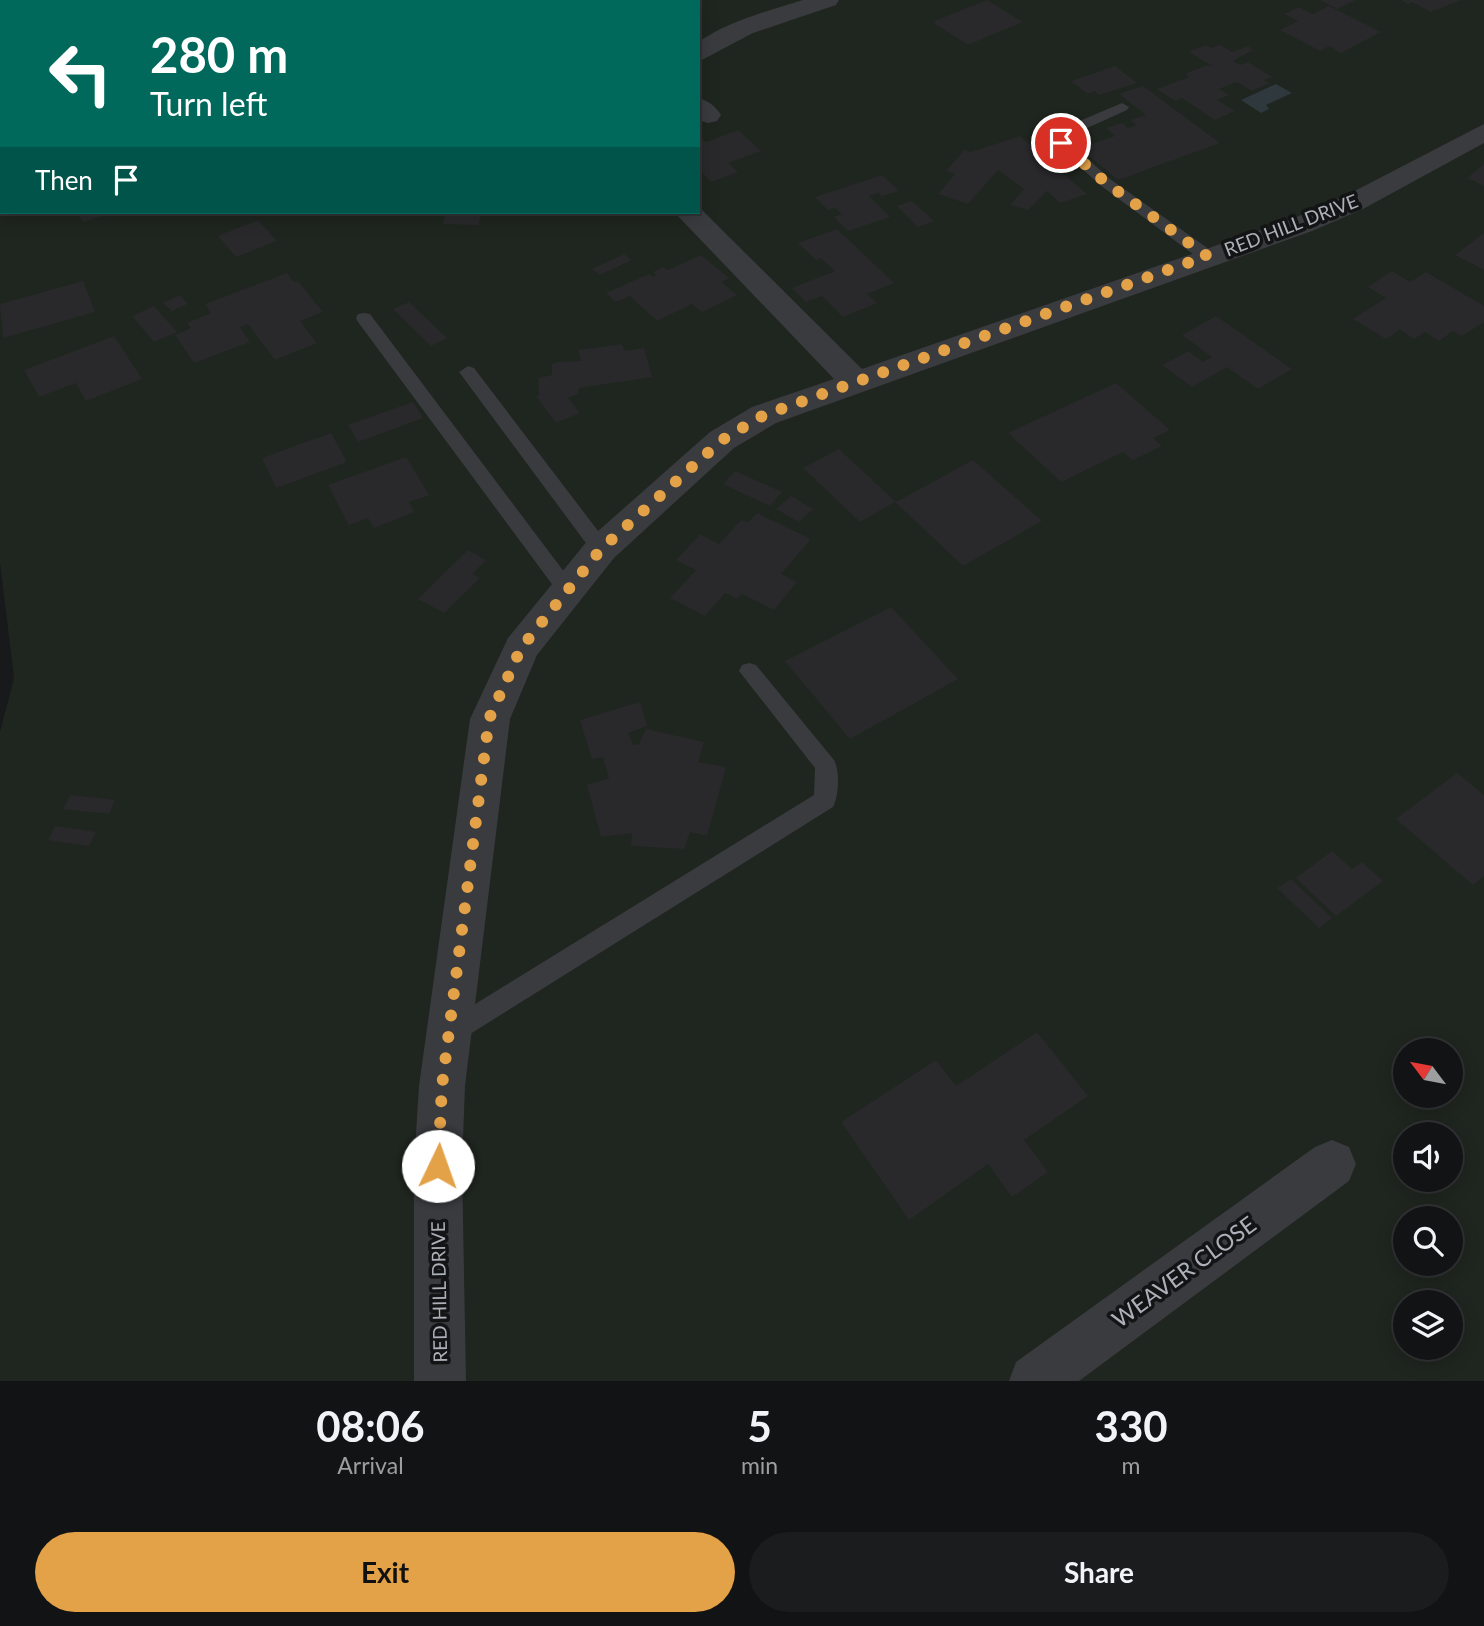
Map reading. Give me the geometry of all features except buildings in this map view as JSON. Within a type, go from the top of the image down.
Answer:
[{"type":"street","points":[[700,52],[713,42],[743,28],[820,3]]},
{"type":"street","name":"RED HILL DRIVE","points":[[440,1381],[438,1166],[442,1086],[489,719],[521,648],[601,549],[722,440],[764,415],[1207,256],[1302,225],[1353,204],[1484,132]]},
{"type":"street","points":[[690,214],[856,382]]},
{"type":"street","name":"WEAVER CLOSE","points":[[1035,1381],[1332,1164]]},
{"type":"lane","points":[[1122,107],[1068,131],[1061,143],[1105,182],[1207,256]]},
{"type":"lane","points":[[364,318],[567,590]]},
{"type":"lane","points":[[468,372],[601,549]]},
{"type":"lane","points":[[450,1033],[825,800],[826,766],[749,671]]},
{"type":"shaded area","points":[[700,0],[1484,0],[1484,1381],[0,1381],[0,732],[14,678],[0,563],[0,214],[700,214]]},
{"type":"shaded area","points":[[1276,84],[1292,93],[1266,105],[1269,109],[1261,113],[1241,100]]},
{"type":"route","points":[[438,1166],[442,1086],[489,719],[521,648],[601,549],[722,440],[764,415],[1207,256],[1105,182],[1061,143]]}]
